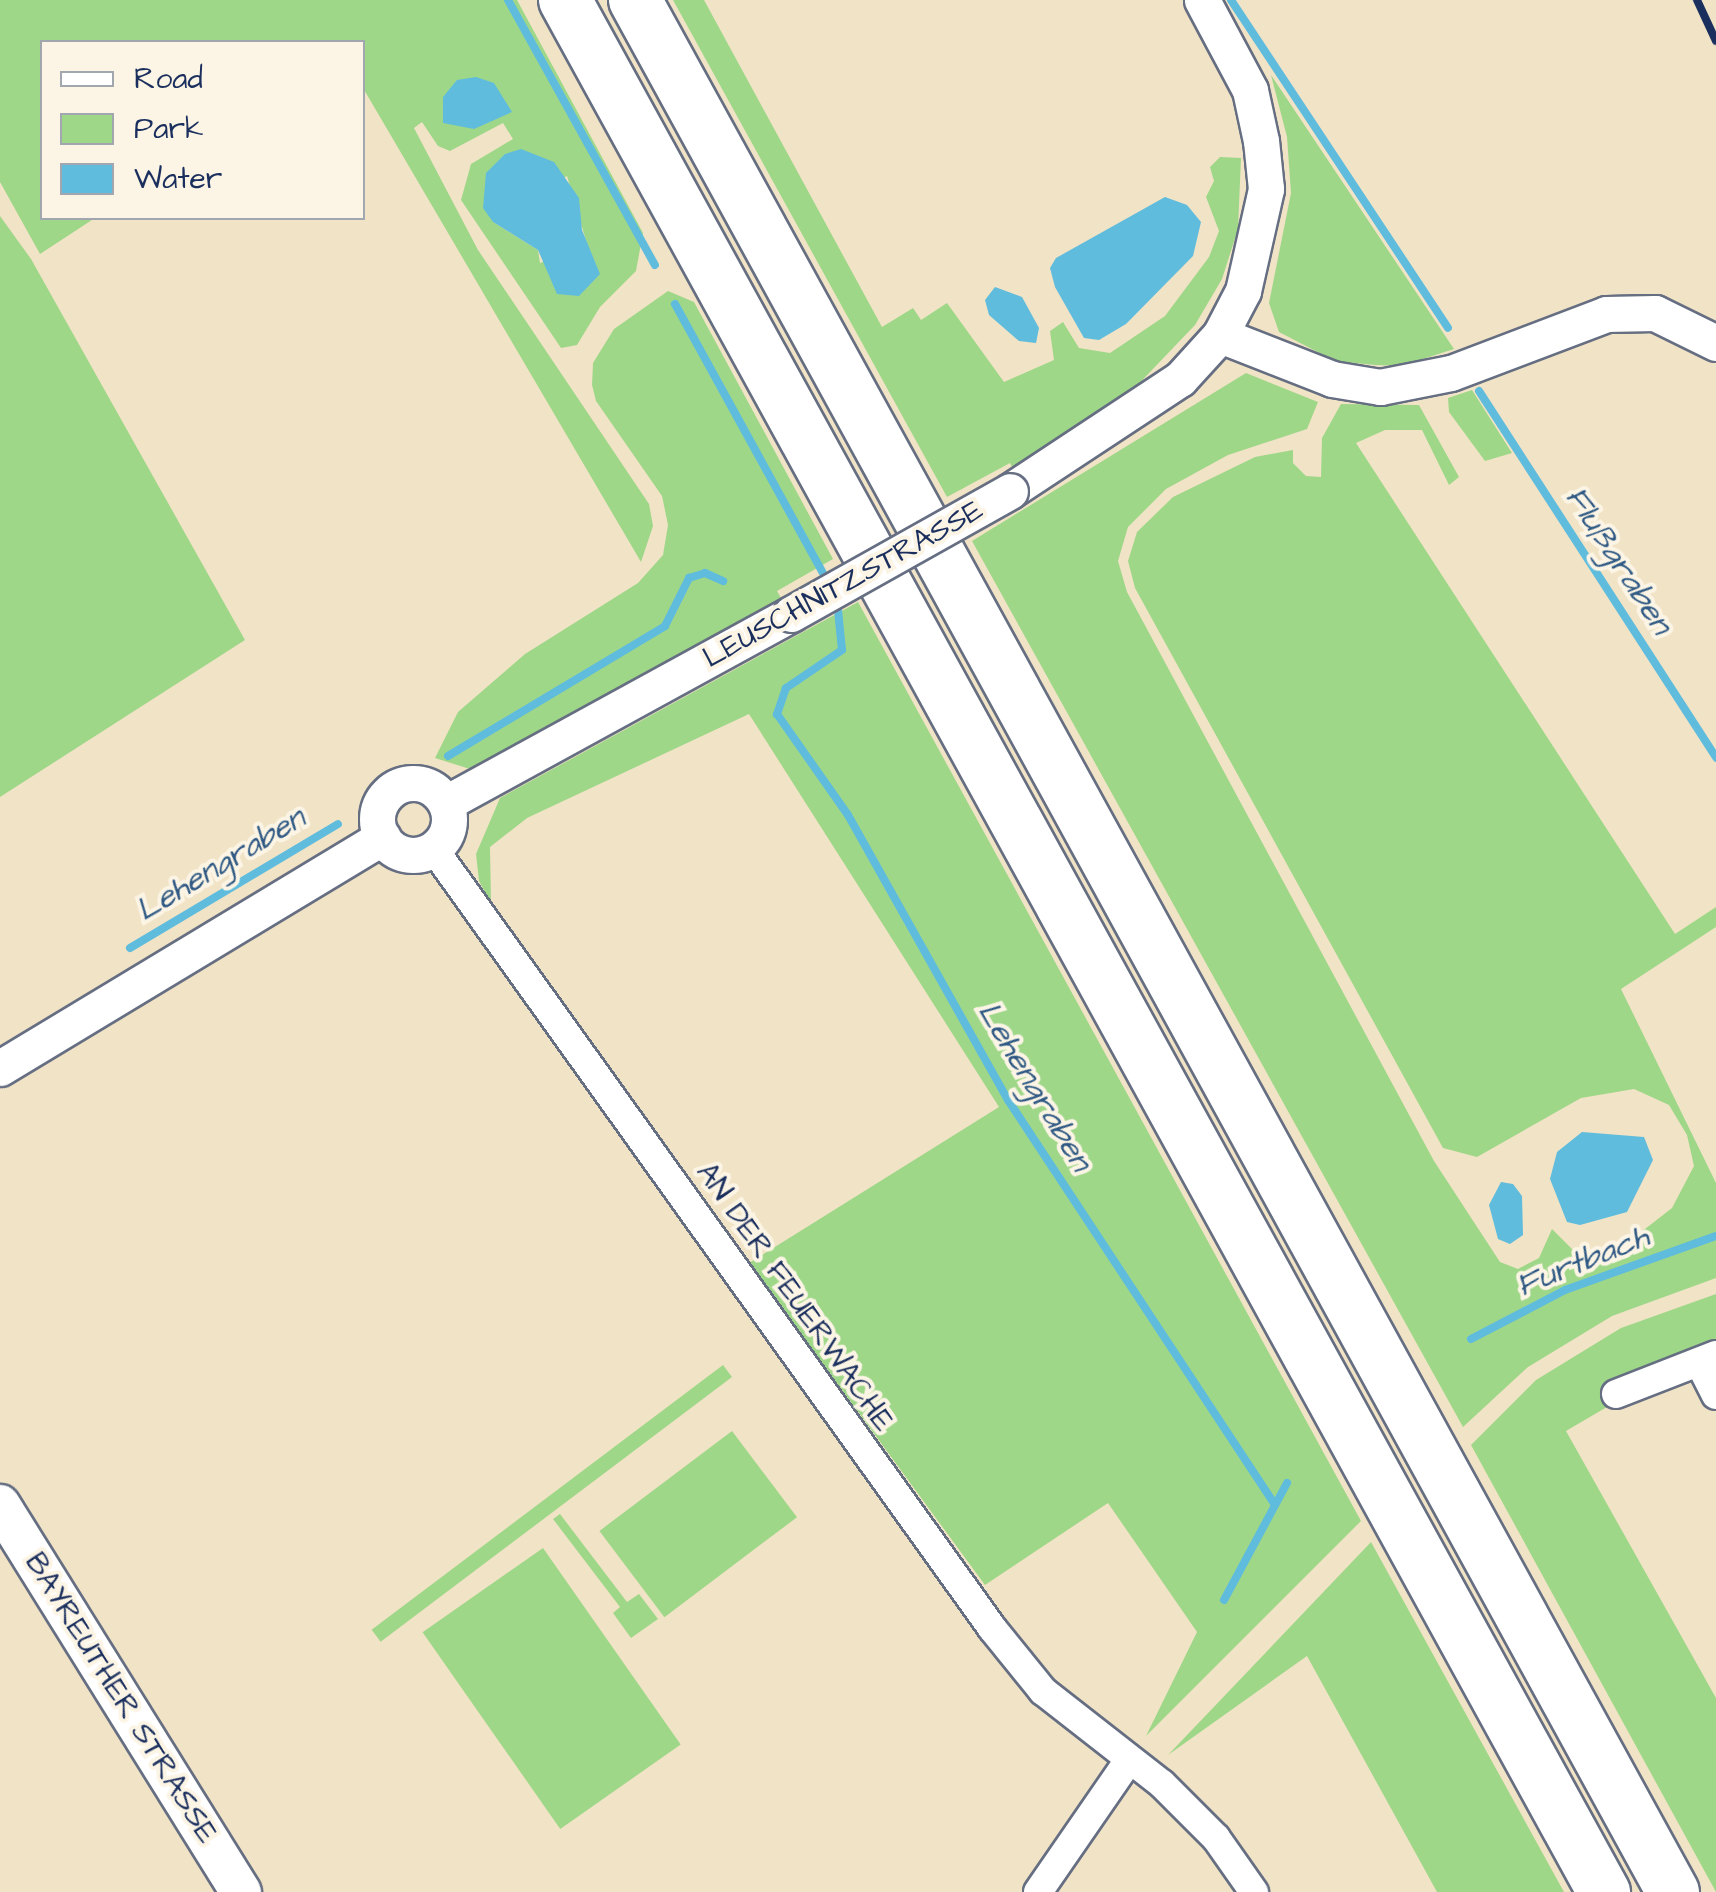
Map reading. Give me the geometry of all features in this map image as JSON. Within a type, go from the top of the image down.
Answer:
[{"type":"highway","points":[[564,0],[1604,1892]]},
{"type":"highway","points":[[635,0],[1673,1892]]},
{"type":"main road","name":"BAYREUTHER STRASSE","points":[[0,1505],[241,1892]]},
{"type":"street","name":"LEUSCHNITZSTRASSE","points":[[446,804],[1010,491],[1139,410],[1200,362],[1220,335],[1248,273],[1266,188],[1250,90],[1202,0]]},
{"type":"street","points":[[1220,335],[1332,379],[1380,386],[1451,374],[1606,314],[1655,313],[1716,343]]},
{"type":"street","points":[[425,784],[446,804],[446,835],[434,848],[403,854],[383,837],[380,806],[400,785],[425,784]]},
{"type":"street","points":[[0,1068],[383,837]]},
{"type":"street","name":"AN DER FEUERWACHE","points":[[434,848],[992,1628],[1043,1691],[1129,1760],[1216,1838],[1254,1892]]},
{"type":"street","points":[[1616,1394],[1707,1359],[1716,1395]]},
{"type":"street","points":[[1038,1892],[1129,1760]]},
{"type":"green space","points":[[0,0],[517,0],[643,233],[636,271],[600,307],[577,345],[561,348],[461,200],[471,164],[513,139],[503,123],[450,151],[438,146],[422,122],[414,128],[478,250],[649,504],[653,526],[641,562],[365,91],[365,40],[40,40],[40,220],[92,220],[40,254],[0,182]],"holes":[[[567,176],[587,244],[540,263],[538,250],[493,222]]]},
{"type":"green space","points":[[673,0],[704,0],[882,327],[913,308],[921,320],[947,303],[1004,382],[1054,360],[1050,331],[1063,322],[1079,348],[1110,353],[1165,316],[1209,257],[1219,231],[1206,197],[1214,181],[1210,167],[1220,157],[1241,158],[1238,229],[1222,279],[1195,325],[1129,394],[1013,469],[1010,463],[947,497]]},
{"type":"green space","points":[[1271,75],[1454,349],[1401,366],[1375,365],[1335,361],[1279,332],[1269,303],[1291,193],[1287,137]]},
{"type":"green space","points":[[0,216],[31,259],[245,640],[0,797]]},
{"type":"green space","points":[[668,291],[694,302],[833,559],[777,591],[781,598],[470,769],[435,758],[458,712],[525,654],[638,583],[663,555],[668,525],[662,496],[596,401],[592,385],[593,363],[614,329]]},
{"type":"green space","points":[[1246,373],[1318,402],[1307,429],[1228,455],[1166,489],[1128,527],[1118,561],[1127,592],[1434,1161],[1500,1262],[1518,1269],[1539,1258],[1552,1229],[1573,1250],[1604,1251],[1636,1236],[1672,1208],[1694,1166],[1687,1135],[1669,1105],[1634,1089],[1581,1098],[1477,1157],[1443,1148],[1135,588],[1128,561],[1137,532],[1173,497],[1255,457],[1293,450],[1293,463],[1306,476],[1321,477],[1322,438],[1341,404],[1419,405],[1459,477],[1449,485],[1422,430],[1385,430],[1356,443],[1675,934],[1716,907],[1716,927],[1621,989],[1716,1183],[1716,1278],[1612,1316],[1528,1367],[1463,1427],[972,541]]},
{"type":"green space","points":[[1472,390],[1512,453],[1485,461],[1449,412],[1448,398]]},
{"type":"green space","points":[[858,602],[1361,1521],[1146,1736],[1197,1632],[1108,1503],[985,1585],[749,1263],[999,1107],[749,714],[527,818],[490,847],[491,903],[479,881],[476,854],[500,798]]},
{"type":"green space","points":[[1716,1294],[1716,1343],[1566,1431],[1716,1698],[1716,1892],[1471,1445],[1536,1380],[1621,1328]]},
{"type":"green space","points":[[723,1365],[732,1377],[381,1642],[372,1630]]},
{"type":"green space","points":[[732,1431],[797,1517],[664,1617],[599,1531]]},
{"type":"green space","points":[[560,1514],[627,1602],[639,1594],[658,1619],[631,1638],[613,1613],[620,1607],[553,1519]]},
{"type":"green space","points":[[1371,1542],[1564,1892],[1437,1892],[1307,1656],[1168,1755]]},
{"type":"green space","points":[[543,1548],[681,1745],[560,1829],[423,1632]]},
{"type":"water","points":[[476,77],[494,83],[512,112],[474,129],[443,123],[443,97],[457,80]]},
{"type":"water","points":[[521,149],[554,162],[579,198],[582,230],[600,274],[579,296],[557,294],[538,250],[493,222],[483,208],[486,173],[505,154]]},
{"type":"water","points":[[1165,197],[1187,205],[1201,222],[1193,256],[1126,324],[1099,340],[1084,338],[1055,287],[1050,268],[1056,258]]},
{"type":"water","points":[[995,287],[1022,297],[1039,328],[1036,343],[1019,341],[989,315],[985,300]]},
{"type":"water","points":[[1582,1132],[1644,1137],[1653,1160],[1627,1212],[1580,1225],[1567,1222],[1550,1179],[1557,1152]]},
{"type":"water","points":[[1501,1182],[1513,1184],[1522,1196],[1523,1235],[1510,1244],[1498,1239],[1489,1205]]},
{"type":"waterway","points":[[508,0],[655,265]]},
{"type":"waterway","name":"Flußgraben","points":[[1231,0],[1448,328]]},
{"type":"waterway","points":[[675,304],[829,584]]},
{"type":"waterway","name":"Flußgraben","points":[[1479,391],[1716,758]]},
{"type":"waterway","name":"Lehengraben","points":[[448,756],[665,626],[689,578],[705,573],[723,581]]},
{"type":"waterway","name":"Lehengraben","points":[[837,600],[842,650],[786,688],[777,714],[848,815],[1008,1100],[1274,1504]]},
{"type":"waterway","name":"Lehengraben","points":[[130,948],[338,824]]},
{"type":"waterway","name":"Furtbach","points":[[1471,1339],[1565,1290],[1716,1236]]},
{"type":"waterway","name":"Furtbach","points":[[1224,1600],[1287,1483]]},
{"type":"railway","points":[[1697,0],[1716,41]]}]
